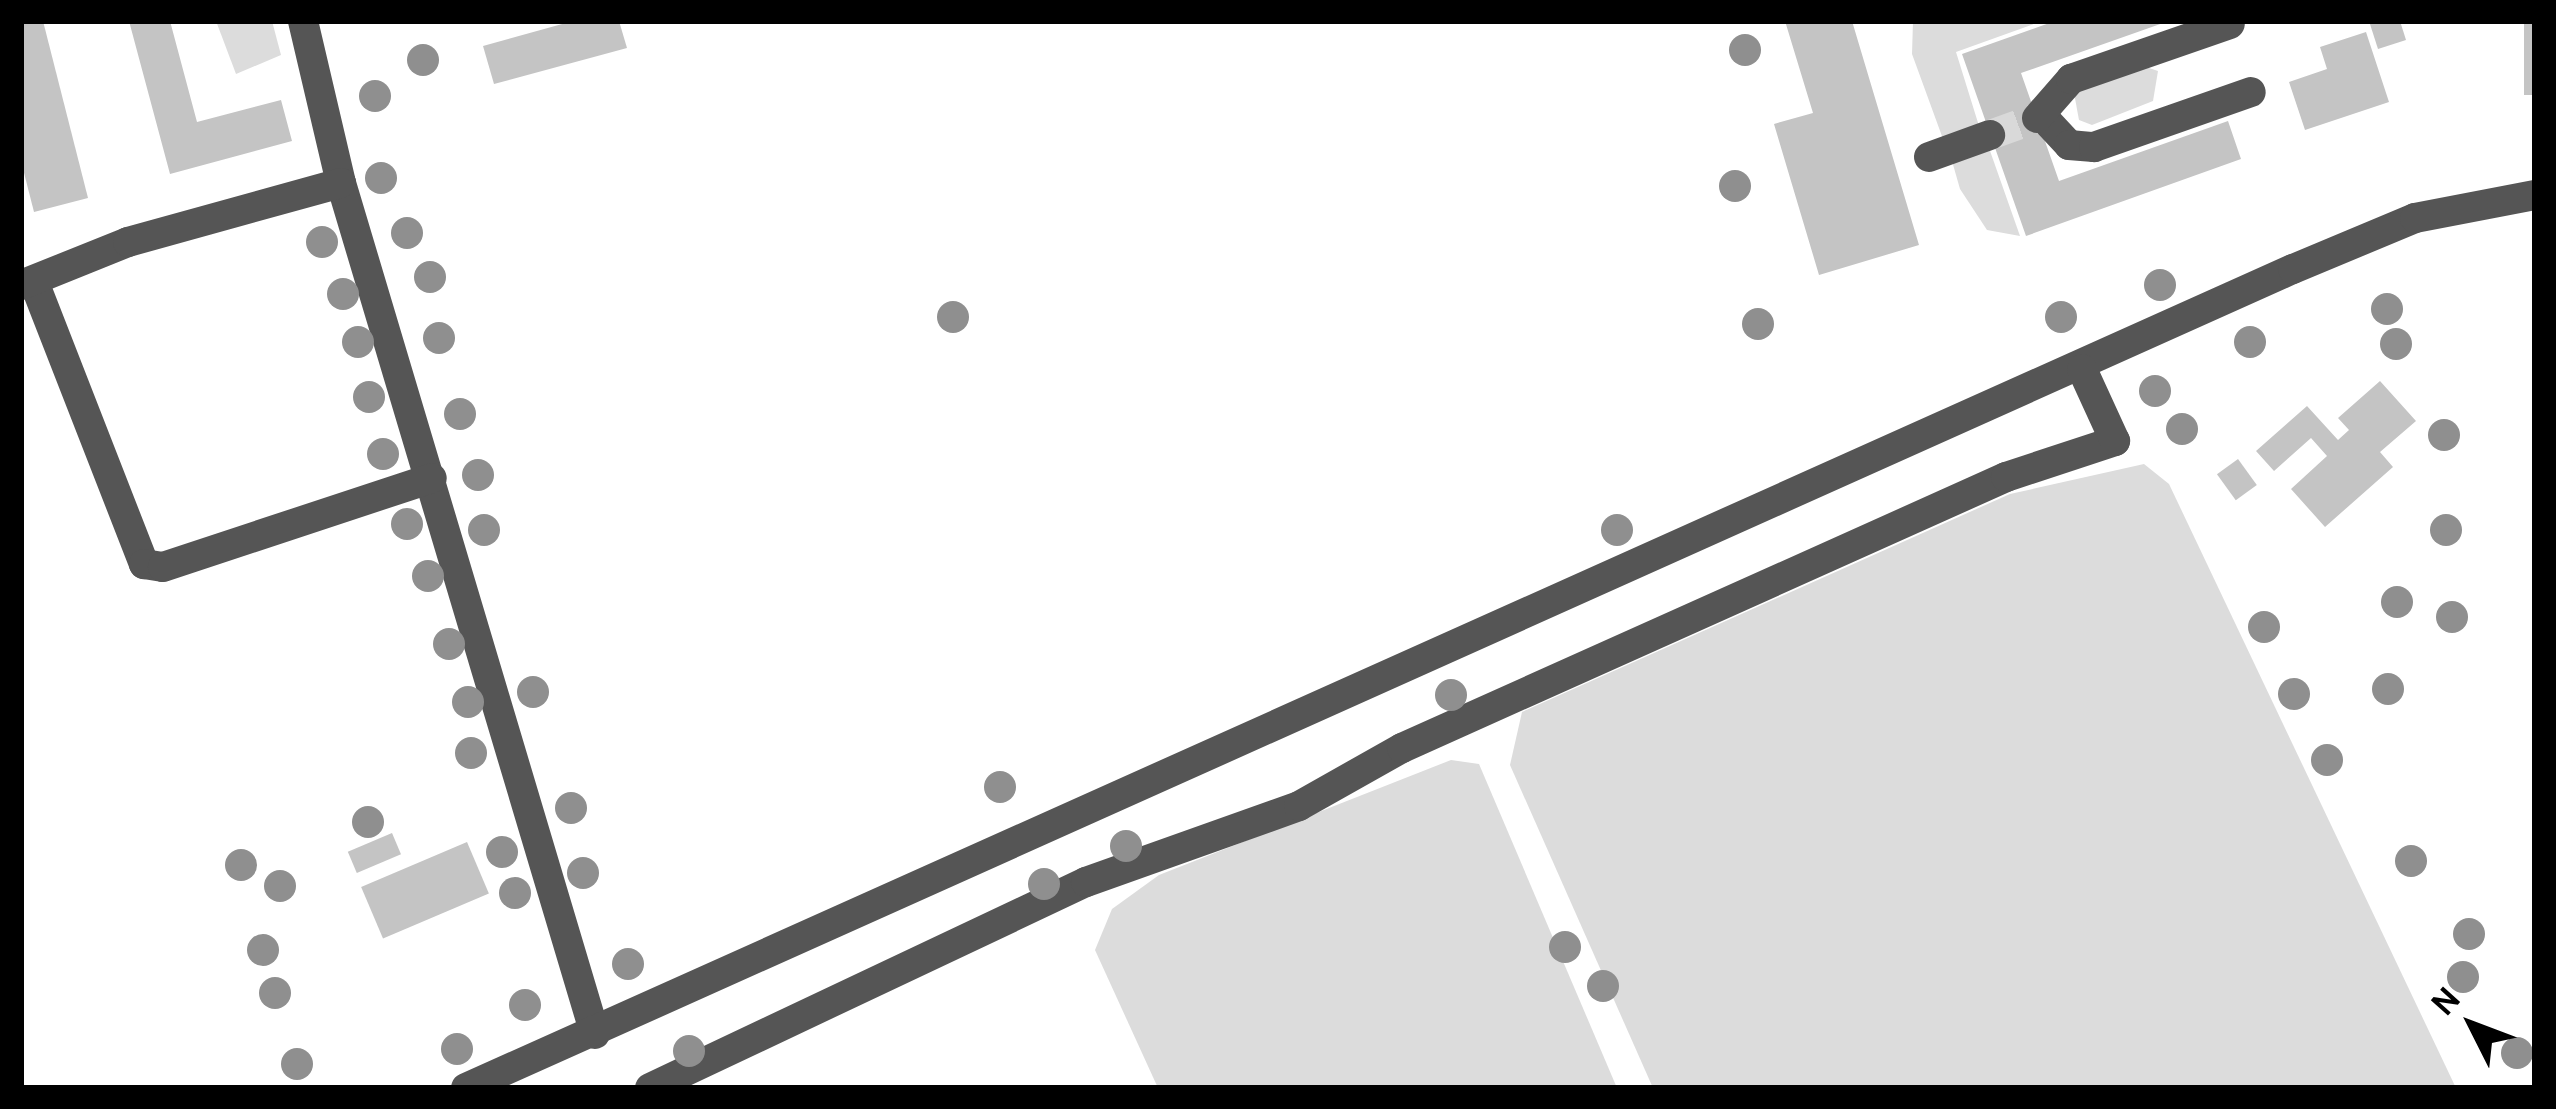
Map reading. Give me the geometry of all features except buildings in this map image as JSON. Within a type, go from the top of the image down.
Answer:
[{"type":"street","points":[[303,21],[341,183],[595,1034]]},
{"type":"street","points":[[2230,24],[2071,79],[2040,118],[2069,145],[2094,147],[2251,92]]},
{"type":"street","points":[[1929,157],[1990,135]]},
{"type":"street","points":[[341,183],[128,242],[27,284],[144,564],[163,567],[432,478]]},
{"type":"street","points":[[466,1088],[2415,218],[2535,195]]},
{"type":"street","points":[[650,1088],[1086,882],[1299,806],[1402,748],[2006,477],[2115,441],[2082,369]]},
{"type":"shaded area","points":[[216,21],[272,21],[281,55],[236,74]]},
{"type":"shaded area","points":[[1913,21],[2042,21],[1956,52],[1979,126],[1943,139],[1912,54]]},
{"type":"shaded area","points":[[2143,66],[2158,71],[2153,101],[2092,125],[2079,120],[2074,93]]},
{"type":"shaded area","points":[[1989,148],[2020,236],[1987,230],[1960,189],[1952,161]]},
{"type":"shaded area","points":[[2144,464],[2169,484],[2456,1088],[1653,1088],[1510,765],[1522,712],[2010,494]]},
{"type":"shaded area","points":[[1451,760],[1479,764],[1617,1088],[1158,1088],[1095,950],[1112,909],[1159,875]]},
{"type":"tunnel","points":[[1990,135],[2037,118]]}]
